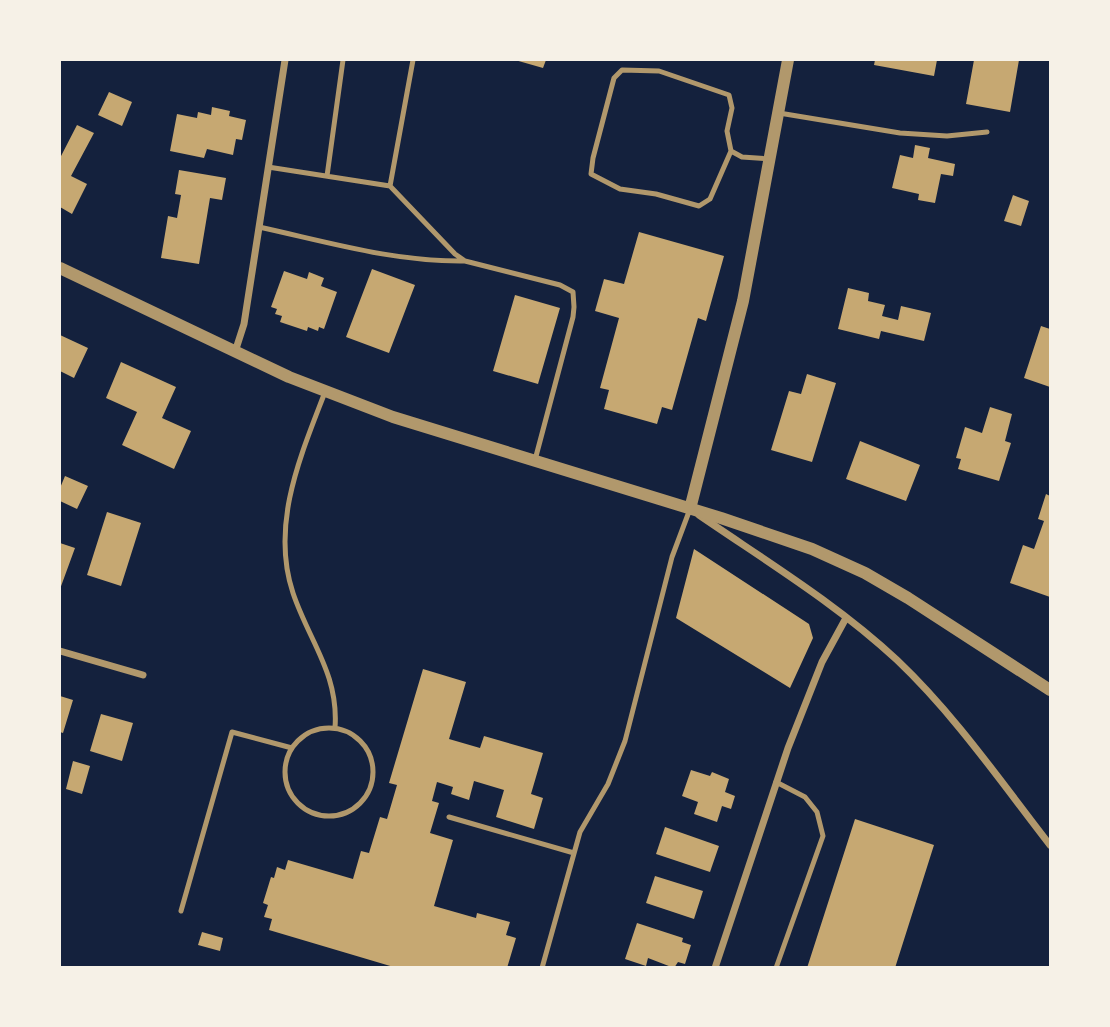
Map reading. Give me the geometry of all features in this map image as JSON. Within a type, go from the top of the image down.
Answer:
[{"type":"street","points":[[235,352],[244,324],[285,60]]},
{"type":"street","points":[[690,509],[743,301],[788,60]]},
{"type":"street","points":[[60,268],[325,392],[429,430],[783,538],[865,573],[1051,690]]},
{"type":"street","points":[[690,509],[811,591],[896,659],[928,693],[1051,845]]},
{"type":"street","points":[[715,968],[776,782],[822,662],[846,618]]},
{"type":"street","points":[[60,651],[143,675]]},
{"type":"lane","points":[[327,176],[343,60]]},
{"type":"lane","points":[[390,186],[413,60]]},
{"type":"lane","points":[[731,151],[710,199],[699,206],[656,194],[620,189],[591,174],[614,78],[622,70],[659,71],[729,95],[732,108],[727,131],[731,151],[741,157],[770,159]]},
{"type":"lane","points":[[778,113],[901,133],[947,136],[987,132]]},
{"type":"lane","points":[[268,167],[390,186],[455,254],[465,261]]},
{"type":"lane","points":[[259,227],[395,257],[433,262],[465,261],[561,285],[573,292],[573,317],[534,462]]},
{"type":"lane","points":[[325,392],[293,481],[285,539],[287,568],[293,592],[329,675],[337,705],[335,728]]},
{"type":"lane","points":[[542,968],[574,853],[587,818],[608,784],[625,741],[675,547],[690,509]]},
{"type":"lane","points":[[335,728],[352,734],[363,742],[370,754],[374,770],[372,788],[361,804],[351,812],[331,817],[310,813],[295,801],[286,785],[286,760],[292,748],[300,738],[315,730],[335,728]]},
{"type":"lane","points":[[181,911],[232,732],[292,748]]},
{"type":"lane","points":[[776,782],[805,797],[817,812],[823,836],[776,968]]},
{"type":"lane","points":[[449,817],[574,853]]},
{"type":"building","points":[[515,60],[546,60],[543,68]]},
{"type":"building","points":[[875,60],[937,60],[934,76],[874,65]]},
{"type":"building","points":[[974,60],[1019,60],[1010,112],[966,104]]},
{"type":"building","points":[[109,92],[132,102],[122,126],[98,115]]},
{"type":"building","points":[[212,107],[230,111],[229,116],[246,120],[242,140],[236,139],[233,155],[207,149],[204,158],[170,151],[177,114],[197,118],[198,112],[211,115]]},
{"type":"building","points":[[77,125],[94,133],[71,176],[87,184],[72,214],[60,207],[60,158]]},
{"type":"building","points":[[915,145],[930,148],[928,158],[955,164],[953,176],[941,174],[935,203],[918,200],[919,194],[892,188],[900,155],[913,158]]},
{"type":"building","points":[[179,170],[226,178],[222,200],[210,198],[199,264],[161,258],[168,216],[177,218],[181,195],[175,194]]},
{"type":"building","points":[[1013,195],[1029,201],[1021,226],[1004,221]]},
{"type":"building","points":[[639,232],[724,256],[706,321],[698,318],[672,410],[662,407],[657,424],[604,409],[609,390],[600,388],[619,318],[595,311],[604,279],[624,284]]},
{"type":"building","points":[[372,269],[415,285],[389,353],[346,337]]},
{"type":"building","points":[[284,271],[307,279],[309,272],[324,278],[321,286],[337,292],[324,329],[319,327],[318,331],[308,327],[307,331],[280,322],[282,316],[275,314],[277,309],[271,307]]},
{"type":"building","points":[[848,288],[869,293],[868,301],[885,305],[882,316],[898,320],[901,306],[931,313],[924,341],[881,331],[879,339],[838,329]]},
{"type":"building","points":[[515,295],[560,308],[538,384],[493,371]]},
{"type":"building","points":[[1041,326],[1050,329],[1050,387],[1024,378]]},
{"type":"building","points":[[60,335],[88,348],[74,378],[60,371]]},
{"type":"building","points":[[121,362],[176,387],[162,418],[191,431],[174,469],[122,445],[137,412],[106,398]]},
{"type":"building","points":[[807,374],[836,383],[812,462],[771,450],[789,391],[801,394]]},
{"type":"building","points":[[990,407],[1012,414],[1005,441],[1011,443],[999,481],[958,469],[961,459],[956,458],[965,427],[982,433]]},
{"type":"building","points":[[860,441],[920,465],[906,501],[846,479]]},
{"type":"building","points":[[65,476],[88,486],[77,509],[60,501],[60,488]]},
{"type":"building","points":[[1046,494],[1050,496],[1050,597],[1010,583],[1023,545],[1034,549],[1044,521],[1038,519]]},
{"type":"building","points":[[107,512],[141,523],[121,586],[87,575]]},
{"type":"building","points":[[60,543],[75,548],[60,589]]},
{"type":"building","points":[[694,549],[809,624],[813,638],[790,688],[676,618]]},
{"type":"building","points":[[423,669],[466,682],[449,739],[480,748],[484,736],[543,753],[531,794],[543,798],[534,829],[496,817],[504,790],[474,781],[469,800],[451,794],[453,787],[437,782],[432,801],[439,803],[430,833],[453,840],[434,906],[476,918],[477,913],[510,922],[506,935],[516,938],[507,968],[397,968],[269,930],[272,919],[264,917],[268,905],[263,903],[271,877],[274,878],[277,867],[285,870],[288,860],[353,879],[361,851],[369,853],[380,817],[387,819],[397,785],[389,783]]},
{"type":"building","points":[[60,696],[73,700],[63,733],[60,732]]},
{"type":"building","points":[[101,714],[133,723],[122,761],[90,751]]},
{"type":"building","points":[[73,761],[90,766],[82,794],[66,789]]},
{"type":"building","points":[[691,770],[710,776],[712,772],[729,779],[725,792],[735,796],[731,809],[722,806],[717,822],[694,814],[698,802],[682,796]]},
{"type":"building","points":[[855,819],[934,845],[895,968],[807,968]]},
{"type":"building","points":[[665,827],[719,846],[710,872],[656,854]]},
{"type":"building","points":[[655,876],[703,891],[694,919],[646,903]]},
{"type":"building","points":[[637,923],[683,938],[682,942],[691,945],[685,964],[678,962],[674,968],[648,958],[646,966],[625,959]]},
{"type":"building","points":[[202,932],[223,938],[220,951],[198,945]]}]
